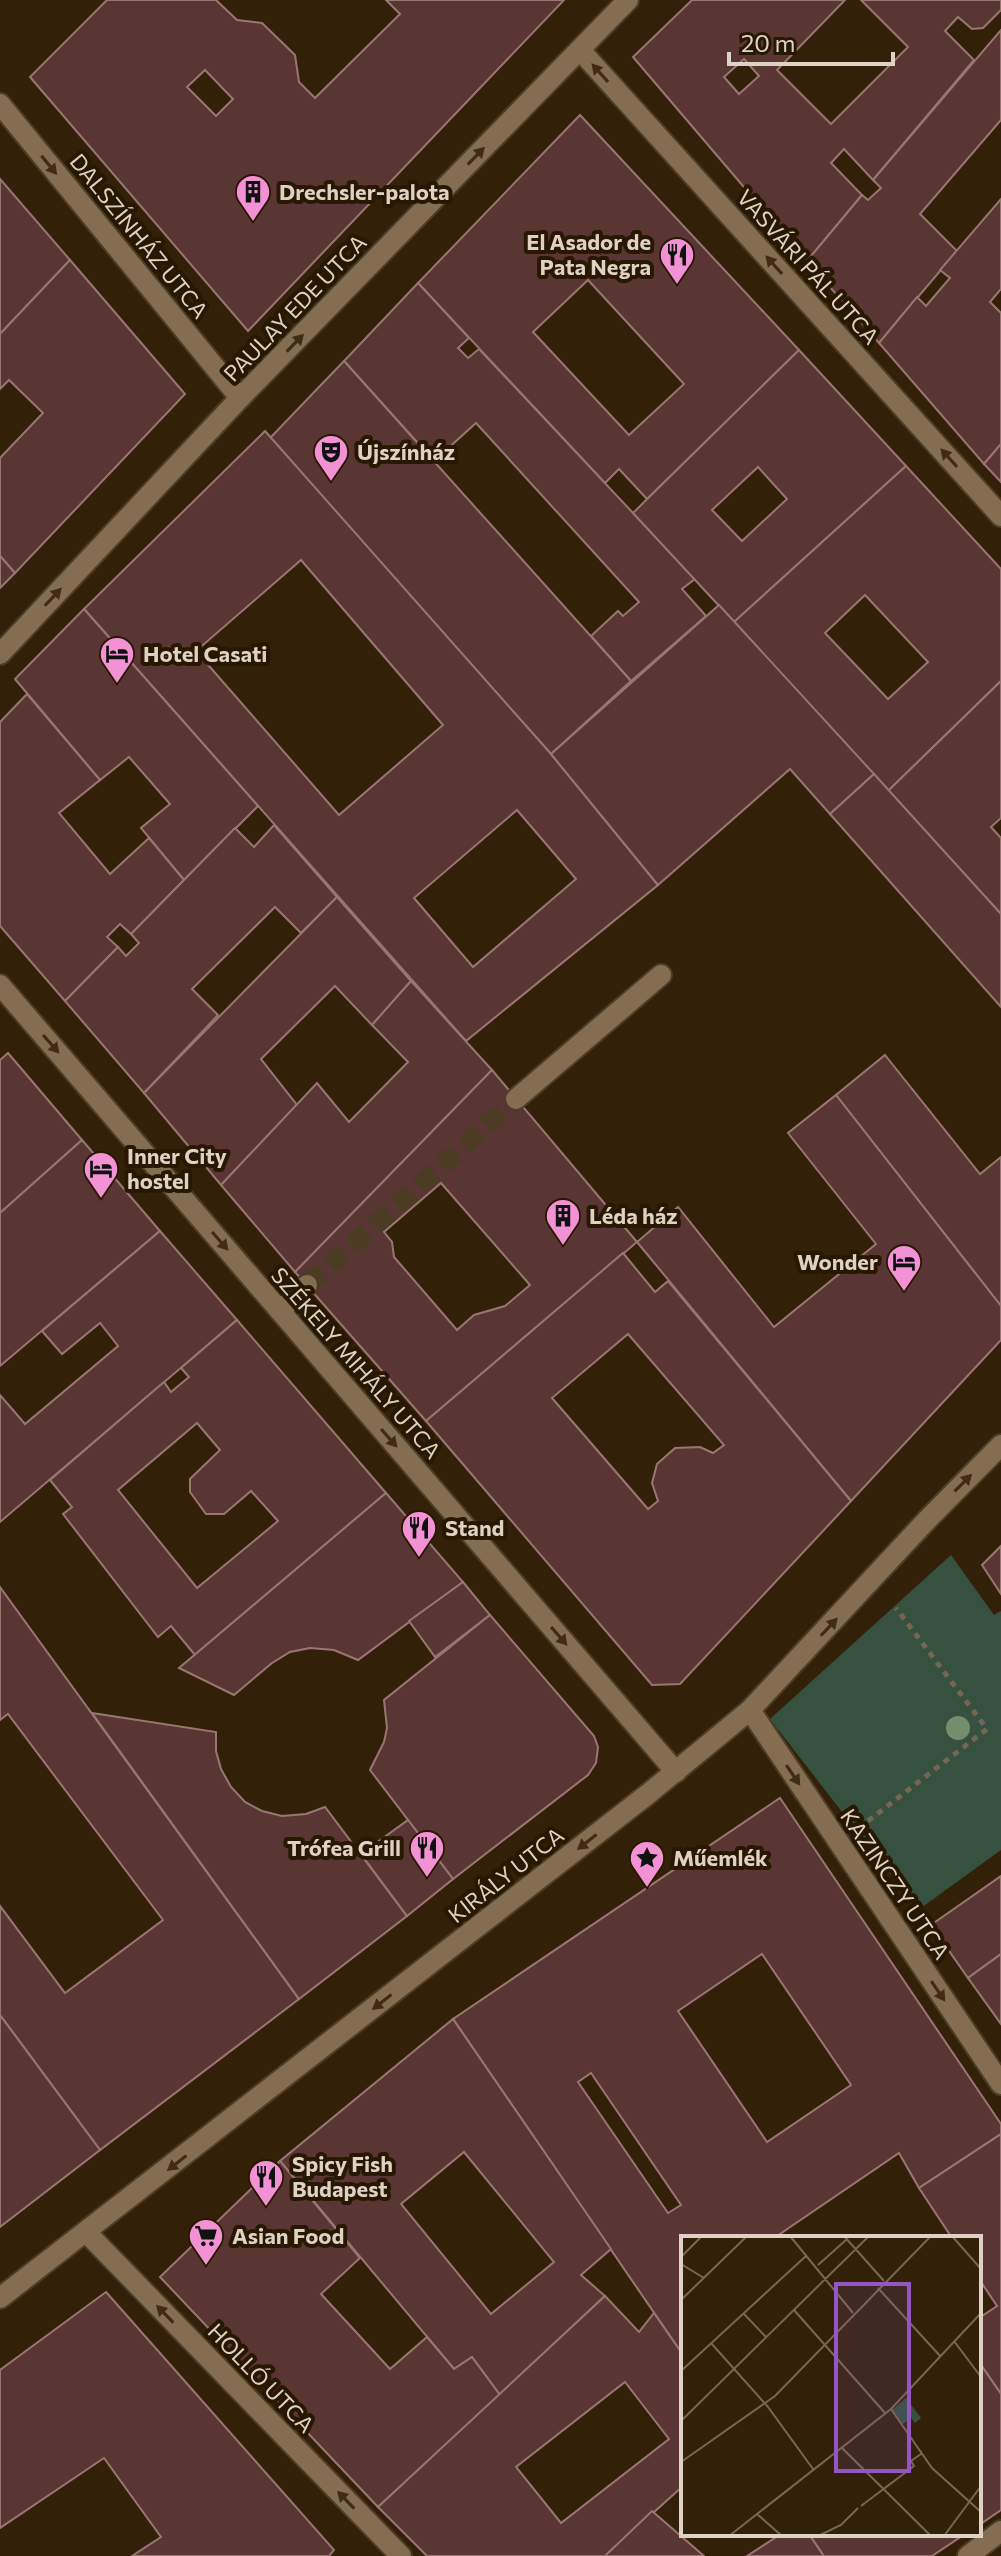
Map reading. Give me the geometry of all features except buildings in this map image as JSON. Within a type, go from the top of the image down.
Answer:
[{"type":"street","name":"PAULAY EDE UTCA","points":[[0,654],[240,398],[628,0]]},
{"type":"street","name":"VASVÁRI PÁL UTCA","points":[[580,50],[1001,516]]},
{"type":"street","name":"DALSZÍNHÁZ UTCA","points":[[0,104],[240,398]]},
{"type":"street","points":[[516,1099],[661,975]]},
{"type":"street","name":"SZÉKELY MIHÁLY UTCA","points":[[0,985],[676,1772]]},
{"type":"street","points":[[280,1311],[307,1285]]},
{"type":"street","name":"KIRÁLY UTCA","points":[[0,2298],[676,1772],[750,1710],[1001,1445]]},
{"type":"street","name":"KAZINCZY UTCA","points":[[750,1710],[1001,2084]]},
{"type":"street","name":"HOLLÓ UTCA","points":[[87,2233],[401,2556]]},
{"type":"street","points":[[968,2556],[1001,2531]]},
{"type":"path","points":[[857,1830],[987,1729],[895,1606]]},
{"type":"green space","points":[[951,1555],[994,1615],[1001,1611],[1001,1850],[918,1910],[770,1719]]},
{"type":"tunnel","points":[[307,1285],[516,1099]]},
{"type":"place","name":"Drechsler-palota","points":[[253,223]]},
{"type":"place","name":"El Asador de Pata Negra","points":[[677,286]]},
{"type":"place","name":"Újszínház","points":[[331,483]]},
{"type":"place","name":"Hotel Casati","points":[[117,685]]},
{"type":"place","name":"Inner City hostel","points":[[101,1200]]},
{"type":"place","name":"Léda ház","points":[[563,1247]]},
{"type":"place","name":"Wonder","points":[[904,1293]]},
{"type":"place","name":"Stand","points":[[419,1559]]},
{"type":"place","name":"Trófea Grill","points":[[427,1879]]},
{"type":"place","name":"Műemlék","points":[[647,1889]]},
{"type":"place","name":"Spicy Fish Budapest","points":[[266,2208]]},
{"type":"place","name":"Asian Food","points":[[206,2267]]}]
